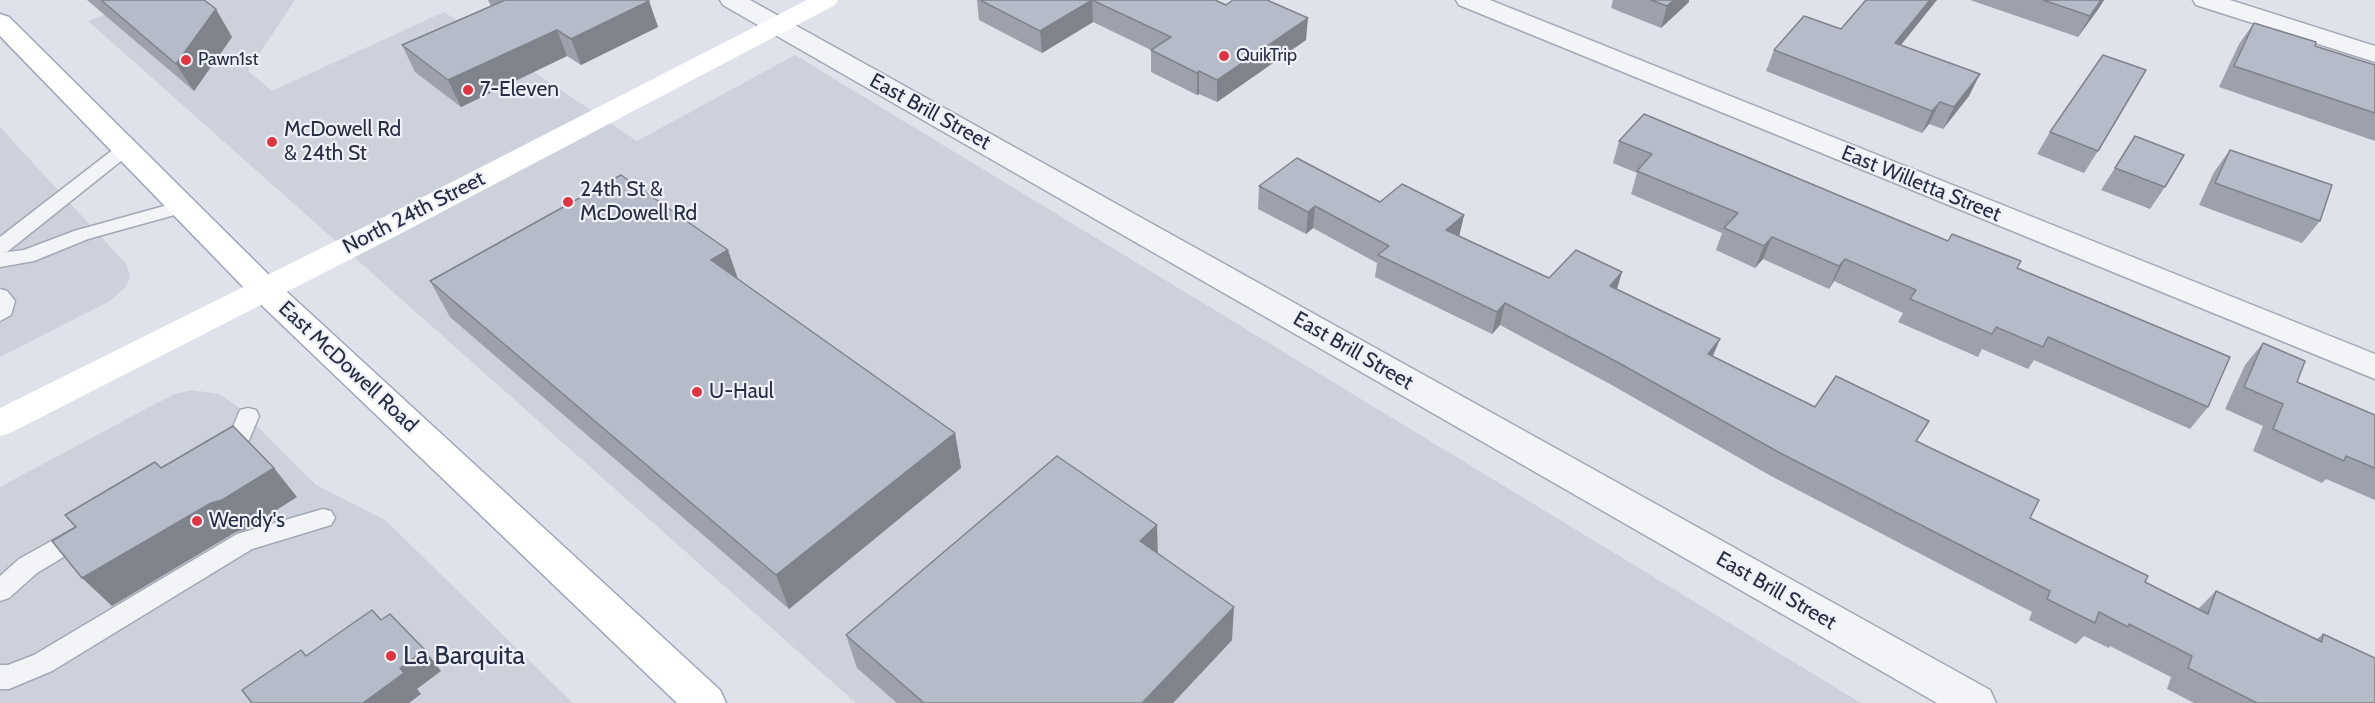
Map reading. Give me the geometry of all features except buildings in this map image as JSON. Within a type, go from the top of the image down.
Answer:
[{"type":"main road","name":"North 24th Street","points":[[0,423],[263,288],[385,229],[826,0]]},
{"type":"main road","name":"East McDowell Road","points":[[0,22],[263,288],[705,703]]},
{"type":"street","name":"East Brill Street","points":[[732,0],[1975,703]]},
{"type":"street","name":"East Willetta Street","points":[[1468,0],[2375,367]]},
{"type":"street","points":[[2205,0],[2375,54]]},
{"type":"lane","points":[[0,247],[125,149]]},
{"type":"lane","points":[[0,260],[27,256],[81,235],[182,207]]},
{"type":"lane","points":[[0,296],[4,301],[4,310],[0,314]]},
{"type":"lane","points":[[198,465],[242,435],[248,416]]},
{"type":"lane","points":[[0,677],[9,677],[43,663],[245,541],[323,518]]},
{"type":"lane","points":[[0,591],[28,566],[101,524]]},
{"type":"shaded area","points":[[142,0],[295,0],[248,71],[272,91],[444,12],[637,141],[795,55],[1861,703],[856,703],[88,21]]},
{"type":"shaded area","points":[[0,127],[127,265],[130,277],[126,287],[110,301],[0,357]]},
{"type":"shaded area","points":[[191,390],[219,394],[237,406],[316,485],[385,520],[573,703],[0,703],[0,487],[151,406],[175,394]]},
{"type":"place","name":"QuikTrip","points":[[1224,56]]},
{"type":"place","name":"Pawn1st","points":[[186,60]]},
{"type":"place","name":"7-Eleven","points":[[468,90]]},
{"type":"place","name":"McDowell Rd & 24th St","points":[[272,142]]},
{"type":"place","name":"24th St & McDowell Rd","points":[[568,202]]},
{"type":"place","name":"U-Haul","points":[[697,392]]},
{"type":"place","name":"Wendy's","points":[[197,521]]},
{"type":"place","name":"La Barquita","points":[[391,656]]}]
